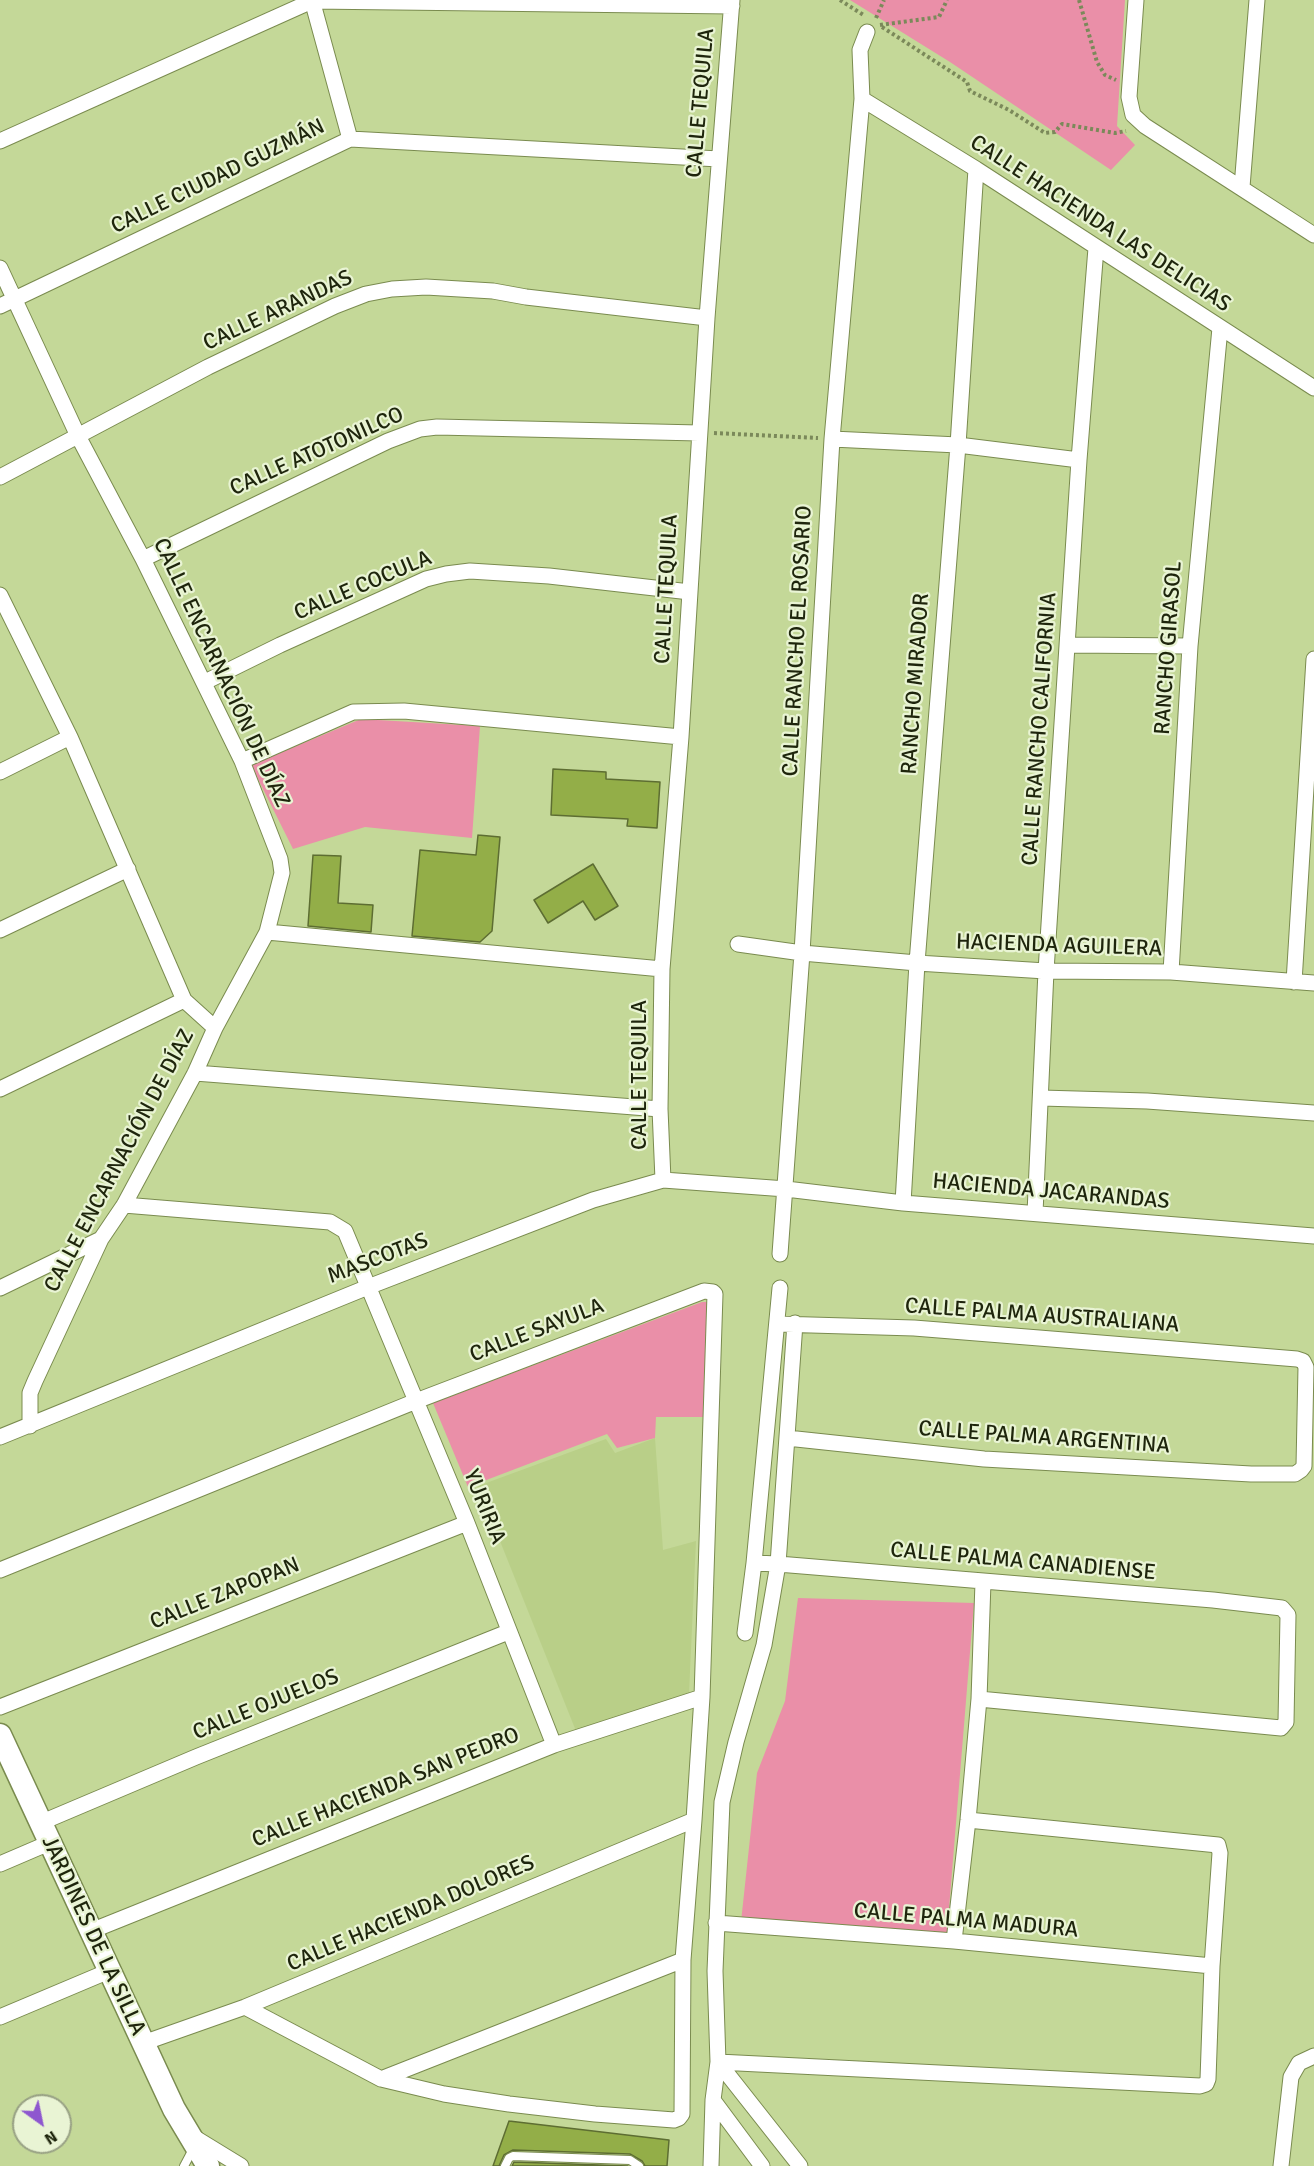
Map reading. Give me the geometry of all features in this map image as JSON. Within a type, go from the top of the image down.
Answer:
[{"type":"street","points":[[0,141],[312,0],[732,3]]},
{"type":"street","points":[[312,0],[350,139]]},
{"type":"street","points":[[1136,0],[1130,85],[1133,115],[1145,126],[1314,235]]},
{"type":"street","points":[[1242,187],[1257,0]]},
{"type":"street","name":"CALLE TEQUILA","points":[[663,1180],[660,1109],[662,969],[681,738],[699,432],[732,3]]},
{"type":"street","name":"CALLE RANCHO EL ROSARIO","points":[[780,1254],[802,953],[832,439],[862,99],[860,50],[874,27]]},
{"type":"street","name":"CALLE HACIENDA LAS DELICIAS","points":[[862,99],[976,169],[1314,388]]},
{"type":"street","name":"CALLE CIUDAD GUZMÁN","points":[[0,306],[350,139],[719,159]]},
{"type":"street","name":"RANCHO MIRADOR","points":[[903,1203],[917,963],[958,445],[976,169]]},
{"type":"street","name":"CALLE RANCHO CALIFORNIA","points":[[1035,1214],[1046,971],[1079,460],[1096,248]]},
{"type":"street","name":"CALLE ENCARNACIÓN DE DÍAZ","points":[[0,268],[78,436],[144,559],[242,760],[280,859],[280,884],[267,932],[124,1205],[101,1239],[30,1393],[30,1426]]},
{"type":"street","name":"CALLE ARANDAS","points":[[0,477],[208,367],[335,306],[366,294],[426,287],[493,291],[526,297],[707,318]]},
{"type":"street","name":"RANCHO GIRASOL","points":[[1171,972],[1190,646],[1220,328]]},
{"type":"street","name":"CALLE ATOTONILCO","points":[[144,559],[388,441],[420,429],[437,427],[699,432]]},
{"type":"street","points":[[832,439],[958,445],[1079,460]]},
{"type":"street","name":"CALLE COCULA","points":[[205,682],[426,579],[446,574],[470,572],[549,576],[690,592]]},
{"type":"street","points":[[0,595],[5,620],[70,737],[184,1000],[215,1028]]},
{"type":"street","points":[[1068,645],[1190,646]]},
{"type":"street","points":[[1294,982],[1314,659]]},
{"type":"street","points":[[242,760],[353,711],[404,711],[681,738]]},
{"type":"street","points":[[0,772],[70,737]]},
{"type":"street","points":[[0,930],[128,869]]},
{"type":"street","points":[[267,932],[662,969]]},
{"type":"street","name":"HACIENDA AGUILERA","points":[[738,944],[802,953],[917,963],[1046,971],[1171,972],[1314,983]]},
{"type":"street","points":[[0,1089],[184,1000]]},
{"type":"street","points":[[195,1073],[660,1109]]},
{"type":"street","points":[[1041,1098],[1147,1101],[1314,1113]]},
{"type":"street","name":"MASCOTAS","points":[[0,1437],[368,1287],[593,1200],[663,1180],[786,1189]]},
{"type":"street","name":"HACIENDA JACARANDAS","points":[[786,1189],[903,1203],[1314,1236]]},
{"type":"street","name":"YURIRIA","points":[[124,1205],[330,1222],[345,1231],[467,1523],[554,1745]]},
{"type":"street","points":[[0,1288],[101,1239]]},
{"type":"street","points":[[745,1633],[754,1563],[780,1288]]},
{"type":"street","name":"CALLE SAYULA","points":[[0,1570],[416,1401],[704,1291],[713,1292],[716,1297],[716,1309],[702,1697]]},
{"type":"street","points":[[711,2166],[713,2100],[718,2062],[714,1971],[722,1802],[736,1742],[764,1645],[778,1564],[795,1323]]},
{"type":"street","name":"CALLE PALMA AUSTRALIANA","points":[[777,1324],[926,1329],[1303,1361],[1306,1367],[1304,1466],[1298,1473]]},
{"type":"street","name":"CALLE PALMA ARGENTINA","points":[[787,1438],[984,1459],[1251,1474],[1298,1473]]},
{"type":"street","name":"CALLE ZAPOPAN","points":[[0,1707],[467,1523]]},
{"type":"street","name":"CALLE PALMA CANADIENSE","points":[[754,1563],[1213,1600],[1282,1608],[1287,1611],[1286,1722],[1281,1728],[979,1700]]},
{"type":"street","points":[[954,1941],[979,1700],[983,1582]]},
{"type":"street","name":"CALLE OJUELOS","points":[[0,1864],[45,1833],[196,1757],[508,1632]]},
{"type":"street","points":[[245,2007],[381,2079],[444,2094],[509,2104],[595,2114],[674,2120],[679,2118],[682,2114],[682,1960],[702,1697]]},
{"type":"street","name":"CALLE HACIENDA SAN PEDRO","points":[[91,1932],[554,1745],[702,1697]]},
{"type":"street","name":"JARDINES DE LA SILLA","points":[[0,1735],[174,2109],[208,2166]]},
{"type":"street","name":"CALLE HACIENDA DOLORES","points":[[143,2043],[245,2007],[694,1820]]},
{"type":"street","points":[[718,2062],[1204,2085],[1208,2079],[1219,1847],[1216,1844],[968,1820]]},
{"type":"street","name":"CALLE PALMA MADURA","points":[[716,1923],[954,1941],[1212,1965]]},
{"type":"street","points":[[381,2079],[682,1960]]},
{"type":"street","points":[[0,2017],[109,1971]]},
{"type":"street","points":[[1283,2166],[1291,2077],[1299,2063],[1310,2058]]},
{"type":"street","points":[[718,2062],[800,2166]]},
{"type":"street","points":[[713,2100],[762,2166]]},
{"type":"street","points":[[192,2139],[241,2166]]},
{"type":"lane","points":[[184,2166],[192,2139]]},
{"type":"lane","points":[[505,2166],[508,2158],[513,2156],[630,2160],[639,2166]]},
{"type":"path","points":[[840,0],[874,27],[967,82],[970,91],[1009,110],[1045,134],[1055,132],[1062,124],[1115,134],[1145,126]]},
{"type":"path","points":[[874,27],[884,0]]},
{"type":"path","points":[[874,27],[939,17],[947,0]]},
{"type":"path","points":[[1079,0],[1097,62],[1105,75],[1130,85]]},
{"type":"path","points":[[699,432],[832,439]]},
{"type":"shaded area","points":[[850,0],[1125,0],[1117,126],[1135,145],[1111,170],[950,62]]},
{"type":"shaded area","points":[[361,719],[480,726],[472,838],[365,827],[293,849],[251,765]]},
{"type":"shaded area","points":[[702,1302],[709,1302],[703,1417],[656,1417],[655,1438],[617,1448],[607,1434],[468,1487],[433,1403]]},
{"type":"shaded area","points":[[655,1438],[663,1550],[696,1541],[689,1693],[578,1736],[478,1486],[606,1439],[615,1453]]},
{"type":"shaded area","points":[[798,1598],[974,1603],[947,1933],[741,1922],[757,1773],[785,1701]]},
{"type":"building","points":[[553,769],[606,772],[606,779],[660,782],[657,828],[627,826],[628,819],[551,815]]},
{"type":"building","points":[[478,835],[500,837],[492,931],[480,942],[412,936],[420,850],[476,855]]},
{"type":"building","points":[[313,855],[341,856],[338,903],[373,905],[371,932],[308,926]]},
{"type":"building","points":[[593,864],[618,906],[595,920],[583,901],[548,923],[534,900]]},
{"type":"building","points":[[509,2121],[669,2140],[667,2166],[645,2166],[642,2161],[630,2154],[513,2150],[504,2155],[499,2166],[493,2166]]},
{"type":"building","points":[[514,2162],[628,2166],[512,2166]]}]
